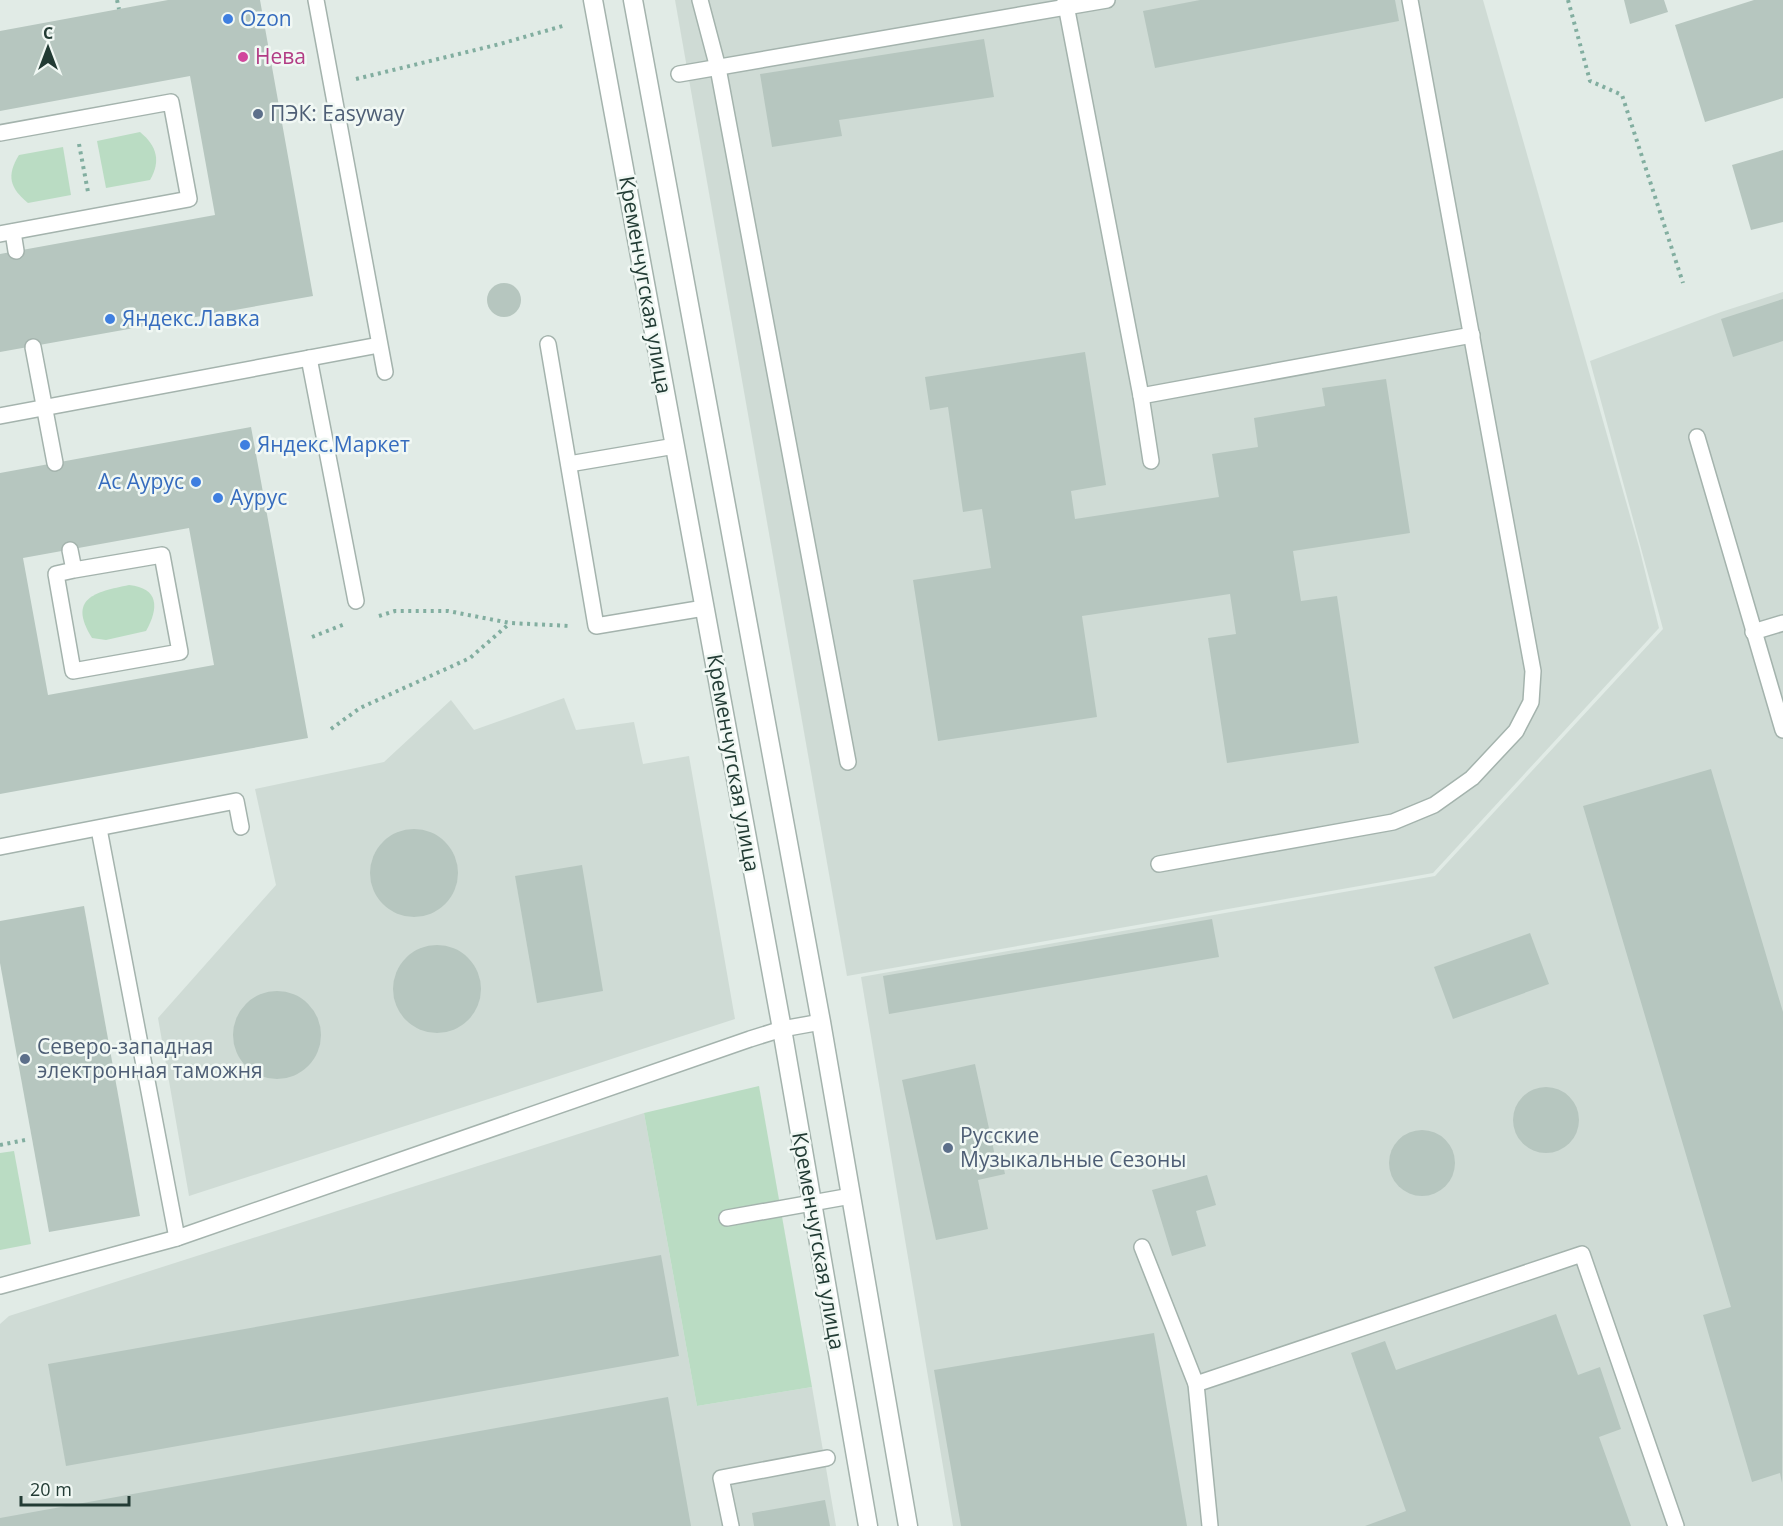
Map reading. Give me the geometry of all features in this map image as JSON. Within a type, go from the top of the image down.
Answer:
[{"type":"street","name":"Кременчугская улица","points":[[593,0],[782,1029],[868,1526]]},
{"type":"street","name":"Кременчугская улица","points":[[633,0],[820,1022],[908,1526]]},
{"type":"lane","points":[[316,0],[385,372]]},
{"type":"lane","points":[[700,0],[718,68],[848,762]]},
{"type":"lane","points":[[679,74],[1066,4],[1107,0]]},
{"type":"lane","points":[[1159,864],[1393,822],[1434,805],[1472,778],[1516,731],[1531,702],[1533,671],[1410,0]]},
{"type":"lane","points":[[1066,4],[1141,396],[1151,461]]},
{"type":"lane","points":[[0,133],[171,102],[189,199],[6,233],[16,251]]},
{"type":"lane","points":[[1141,396],[1472,334]]},
{"type":"lane","points":[[548,344],[596,626],[704,608]]},
{"type":"lane","points":[[0,416],[379,345]]},
{"type":"lane","points":[[33,346],[55,463]]},
{"type":"lane","points":[[309,358],[356,601]]},
{"type":"lane","points":[[1697,437],[1783,730]]},
{"type":"lane","points":[[569,464],[675,446]]},
{"type":"lane","points":[[70,550],[74,570]]},
{"type":"lane","points":[[162,555],[180,652],[74,671],[56,574],[74,570],[162,555]]},
{"type":"lane","points":[[1754,632],[1783,623]]},
{"type":"lane","points":[[0,847],[236,801],[241,827]]},
{"type":"lane","points":[[99,829],[177,1238]]},
{"type":"lane","points":[[0,1286],[177,1238],[782,1029],[820,1022]]},
{"type":"lane","points":[[728,1218],[851,1196]]},
{"type":"lane","points":[[1142,1247],[1196,1384],[1210,1526]]},
{"type":"lane","points":[[1196,1384],[1582,1254],[1676,1526]]},
{"type":"lane","points":[[730,1526],[722,1478],[826,1458]]},
{"type":"path","points":[[117,0],[119,9]]},
{"type":"path","points":[[1568,0],[1590,81],[1622,95],[1683,283]]},
{"type":"path","points":[[331,85],[500,44],[566,25]]},
{"type":"path","points":[[74,119],[92,217]]},
{"type":"path","points":[[374,617],[395,611],[448,611],[510,623],[596,626]]},
{"type":"path","points":[[312,637],[355,621]]},
{"type":"path","points":[[330,729],[360,708],[470,657],[510,623]]},
{"type":"path","points":[[0,1145],[25,1140]]},
{"type":"shaded area","points":[[675,0],[1483,0],[1639,547],[1659,628],[1433,873],[847,976]]},
{"type":"shaded area","points":[[1783,292],[1783,1526],[953,1526],[861,977],[1435,876],[1663,629],[1590,361],[1721,312]]},
{"type":"shaded area","points":[[564,698],[576,730],[634,722],[643,764],[689,756],[735,1019],[189,1196],[158,1018],[276,885],[255,789],[384,762],[451,700],[474,730]]},
{"type":"shaded area","points":[[644,1113],[697,1406],[812,1387],[836,1526],[0,1526],[0,1324],[9,1316]]},
{"type":"green space","points":[[140,132],[154,148],[156,154],[150,180],[106,188],[97,141]]},
{"type":"green space","points":[[63,147],[71,195],[28,203],[17,192],[12,181],[12,169],[19,155]]},
{"type":"green space","points":[[129,585],[146,590],[154,600],[153,615],[146,631],[106,640],[92,638],[82,614],[88,599],[96,594]]},
{"type":"green space","points":[[759,1086],[812,1387],[697,1406],[644,1113]]},
{"type":"green space","points":[[14,1151],[31,1244],[0,1250],[0,1153]]},
{"type":"building","points":[[168,0],[260,0],[313,296],[0,352],[0,254],[215,215],[190,76],[0,111],[0,31]]},
{"type":"building","points":[[1200,0],[1395,0],[1399,21],[1155,68],[1143,11]]},
{"type":"building","points":[[1624,0],[1664,0],[1668,12],[1630,24]]},
{"type":"building","points":[[1754,0],[1783,0],[1783,98],[1705,122],[1675,25]]},
{"type":"building","points":[[984,39],[994,97],[839,120],[842,136],[772,147],[760,74]]},
{"type":"building","points":[[1783,150],[1783,222],[1751,230],[1732,165]]},
{"type":"building","points":[[504,283],[516,288],[521,300],[516,312],[504,317],[492,312],[487,300],[492,288]]},
{"type":"building","points":[[1783,299],[1783,341],[1733,357],[1721,319]]},
{"type":"building","points":[[1085,352],[1106,485],[1071,491],[1075,519],[1219,497],[1212,454],[1258,447],[1254,418],[1325,406],[1322,388],[1386,379],[1410,533],[1293,551],[1301,601],[1337,596],[1359,743],[1227,763],[1208,638],[1236,634],[1230,594],[1082,616],[1097,717],[938,741],[913,580],[991,568],[982,509],[963,512],[948,407],[930,410],[925,377]]},
{"type":"building","points":[[251,427],[308,738],[0,794],[0,473]],"holes":[[[189,528],[214,665],[48,695],[23,558]]]},
{"type":"building","points":[[1711,769],[1783,1012],[1782,1483],[1780,1473],[1752,1482],[1703,1315],[1731,1307],[1583,806]]},
{"type":"building","points":[[414,829],[431,832],[445,842],[455,856],[458,873],[455,890],[445,904],[431,914],[414,917],[397,914],[383,904],[373,890],[370,873],[373,856],[383,842],[397,832]]},
{"type":"building","points":[[582,865],[603,991],[537,1003],[515,876]]},
{"type":"building","points":[[84,906],[140,1216],[49,1232],[0,963],[0,921]]},
{"type":"building","points":[[1212,919],[1219,957],[889,1014],[883,976]]},
{"type":"building","points":[[1530,933],[1549,984],[1453,1019],[1434,967]]},
{"type":"building","points":[[437,945],[454,948],[468,958],[478,972],[481,989],[478,1006],[468,1020],[454,1030],[437,1033],[420,1030],[406,1020],[396,1006],[393,989],[396,972],[406,958],[420,948]]},
{"type":"building","points":[[277,991],[294,994],[308,1004],[318,1018],[321,1035],[318,1052],[308,1066],[294,1076],[277,1079],[260,1076],[246,1066],[236,1052],[233,1035],[236,1018],[246,1004],[260,994]]},
{"type":"building","points":[[975,1064],[995,1156],[1001,1155],[1005,1174],[978,1180],[988,1229],[936,1240],[902,1080]]},
{"type":"building","points":[[1540,1087],[1552,1087],[1570,1096],[1577,1107],[1579,1120],[1577,1133],[1570,1144],[1559,1151],[1540,1153],[1527,1148],[1518,1139],[1513,1126],[1513,1114],[1518,1101],[1527,1092]]},
{"type":"building","points":[[1416,1130],[1428,1130],[1440,1135],[1450,1145],[1455,1163],[1453,1176],[1440,1191],[1428,1196],[1416,1196],[1404,1191],[1394,1181],[1389,1169],[1389,1157],[1394,1145],[1404,1135]]},
{"type":"building","points":[[1207,1175],[1216,1205],[1196,1211],[1206,1246],[1172,1256],[1152,1190]]},
{"type":"building","points":[[661,1255],[679,1356],[66,1466],[48,1364]]},
{"type":"building","points":[[1556,1314],[1578,1375],[1600,1367],[1621,1429],[1599,1437],[1631,1526],[1365,1526],[1406,1511],[1351,1353],[1385,1341],[1396,1370]]},
{"type":"building","points":[[1154,1333],[1187,1526],[961,1526],[934,1370]]},
{"type":"building","points":[[668,1397],[691,1526],[0,1526],[0,1518]]},
{"type":"building","points":[[825,1500],[830,1526],[754,1526],[752,1513]]},
{"type":"place","name":"Ozon","points":[[228,19]]},
{"type":"place","name":"Нева","points":[[243,57]]},
{"type":"place","name":"ПЭК: Easyway","points":[[258,114]]},
{"type":"place","name":"Яндекс.Лавка","points":[[110,319]]},
{"type":"place","name":"Яндекс.Маркет","points":[[245,445]]},
{"type":"place","name":"Ас Аурус","points":[[196,482]]},
{"type":"place","name":"Аурус","points":[[218,498]]},
{"type":"place","name":"Северо-западная электронная таможня","points":[[25,1059]]},
{"type":"place","name":"Русские Музыкальные Сезоны","points":[[948,1148]]}]
